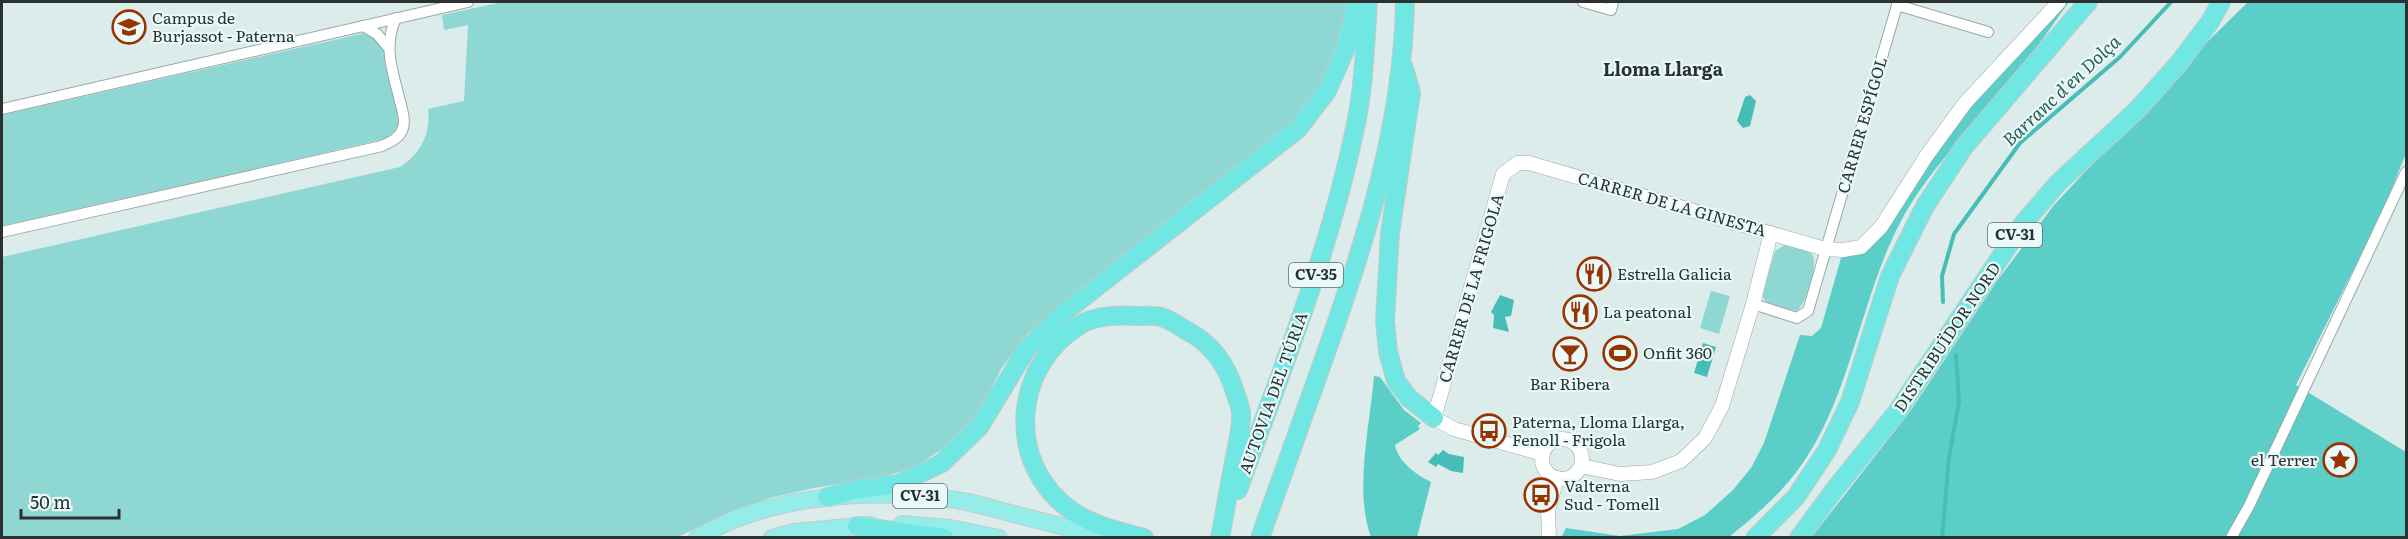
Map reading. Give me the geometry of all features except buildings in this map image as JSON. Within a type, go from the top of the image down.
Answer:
[{"type":"highway","points":[[827,497],[858,489],[898,484],[942,463],[980,426],[1026,350],[1061,315],[1298,129],[1327,91],[1346,48],[1356,2]]},
{"type":"highway","name":"AUTOVIA DEL TÚRIA","points":[[1220,537],[1325,249],[1355,132],[1365,62],[1368,2]]},
{"type":"highway","name":"CV-35","points":[[1260,537],[1359,260],[1391,133],[1406,2]]},
{"type":"highway","points":[[1755,537],[1796,497],[1827,450],[1850,402],[1890,276],[1925,206],[1964,147],[2087,2]]},
{"type":"highway","name":"DISTRIBUÏDOR NORD","points":[[1834,489],[1897,412],[2022,225],[2058,183],[2138,109],[2178,64],[2210,22],[2221,2]]},
{"type":"highway","points":[[2210,22],[2234,2]]},
{"type":"highway","points":[[1401,60],[1410,93],[1390,232],[1385,321],[1388,352],[1396,381],[1409,398],[1434,418]]},
{"type":"highway","points":[[1144,537],[1096,525],[1072,511],[1053,494],[1039,474],[1028,451],[1024,429],[1026,404],[1044,360],[1082,323],[1118,315],[1161,317],[1198,337],[1216,353],[1229,372],[1241,411],[1238,447],[1220,537]]},
{"type":"highway","points":[[1799,537],[1834,489]]},
{"type":"highway","points":[[857,526],[944,537]]},
{"type":"main road","name":"DISTRIBUÏDOR NORD","points":[[1788,537],[1834,489]]},
{"type":"main road","name":"CV-31","points":[[697,537],[712,529],[774,507],[827,497],[916,496],[957,500],[1107,537]]},
{"type":"main road","name":"CV-31","points":[[772,537],[794,532],[900,524],[950,528],[999,537]]},
{"type":"street","points":[[2,108],[468,2]]},
{"type":"street","points":[[1583,2],[1612,6]]},
{"type":"street","points":[[1826,249],[1843,250],[1861,246],[1881,228],[1927,155],[1965,103],[2059,2]]},
{"type":"street","points":[[1897,3],[1988,32]]},
{"type":"street","name":"CARRER ESPÍGOL","points":[[1753,304],[1797,318],[1808,311],[1897,3]]},
{"type":"street","points":[[2,232],[382,146],[395,140],[404,128],[403,113],[388,47],[390,32],[396,18]]},
{"type":"street","points":[[363,26],[377,34],[388,47]]},
{"type":"street","name":"CARRER DE LA GINESTA","points":[[1518,163],[1529,163],[1826,249]]},
{"type":"street","name":"CARRER DE LA FRIGOLA","points":[[1434,418],[1503,174],[1518,163]]},
{"type":"street","points":[[2231,537],[2249,506],[2406,172]]},
{"type":"street","points":[[1581,466],[1620,474],[1652,472],[1681,461],[1706,438],[1722,406],[1753,304],[1771,232]]},
{"type":"street","points":[[1434,418],[1454,429],[1543,454]]},
{"type":"street","points":[[1566,439],[1578,447],[1581,453],[1581,466],[1571,477],[1557,478],[1546,470],[1543,454],[1553,441],[1566,439]]},
{"type":"street","points":[[1550,537],[1548,510],[1557,478]]},
{"type":"shaded area","points":[[503,2],[1346,2],[1339,45],[1321,89],[1286,127],[1027,334],[1001,369],[976,418],[943,449],[912,468],[886,476],[769,498],[715,519],[678,537],[2,537],[2,257],[400,167],[414,156],[423,142],[428,127],[428,109],[464,101],[468,25],[444,30],[442,15]]},
{"type":"shaded area","points":[[2065,2],[2069,2],[2024,66],[1951,150],[1924,185],[1901,221],[1875,282],[1832,410],[1800,467],[1776,496],[1729,537],[1561,538],[1566,528],[1620,536],[1678,529],[1705,515],[1733,490],[1751,468],[1764,443],[1800,335],[1812,336],[1821,328],[1841,258],[1856,254],[1981,95]]},
{"type":"shaded area","points":[[2248,2],[2406,2],[2406,153],[2384,208],[2296,385],[2406,452],[2406,537],[1811,538],[1911,410],[1997,281],[2054,205],[2201,48]]},
{"type":"shaded area","points":[[365,33],[370,34],[383,47],[399,118],[398,126],[389,138],[2,226],[2,115]]},
{"type":"shaded area","points":[[1750,95],[1756,101],[1750,126],[1743,128],[1737,121],[1745,97]]},
{"type":"shaded area","points":[[1785,245],[1807,250],[1814,259],[1810,284],[1804,301],[1797,311],[1767,305],[1762,295],[1775,251]]},
{"type":"shaded area","points":[[1711,291],[1730,296],[1719,334],[1700,328]]},
{"type":"shaded area","points":[[1500,295],[1514,300],[1511,316],[1505,317],[1509,332],[1493,328],[1494,315],[1491,312]]},
{"type":"shaded area","points":[[1703,343],[1716,347],[1707,377],[1694,373]]},
{"type":"shaded area","points":[[1374,376],[1380,377],[1404,410],[1421,423],[1418,426],[1420,429],[1395,445],[1404,462],[1414,472],[1431,482],[1417,537],[1371,537],[1366,519],[1363,479]]},
{"type":"shaded area","points":[[1443,450],[1449,454],[1464,457],[1463,473],[1451,471],[1438,464],[1436,467],[1428,462],[1436,453],[1438,455]]},
{"type":"waterway","name":"Barranc d'en Dolça","points":[[1943,302],[1942,276],[1954,234],[2020,143],[2120,57],[2171,2]]},
{"type":"waterway","name":"Barranc d'en Dolça","points":[[1942,538],[1949,458],[1959,402],[1956,355]]},
{"type":"place","name":"Campus de Burjassot - Paterna","points":[[129,27]]},
{"type":"place","name":"Estrella Galicia","points":[[1594,274]]},
{"type":"place","name":"La peatonal","points":[[1580,312]]},
{"type":"place","name":"Onfit 360","points":[[1620,353]]},
{"type":"place","name":"Bar Ribera","points":[[1570,354]]},
{"type":"place","name":"Paterna, Lloma Llarga, Fenoll - Frigola","points":[[1489,431]]},
{"type":"place","name":"el Terrer","points":[[2340,460]]},
{"type":"place","name":"Valterna Sud - Tomell","points":[[1541,495]]},
{"type":"district","name":"Lloma Llarga","points":[[1663,70]]}]
